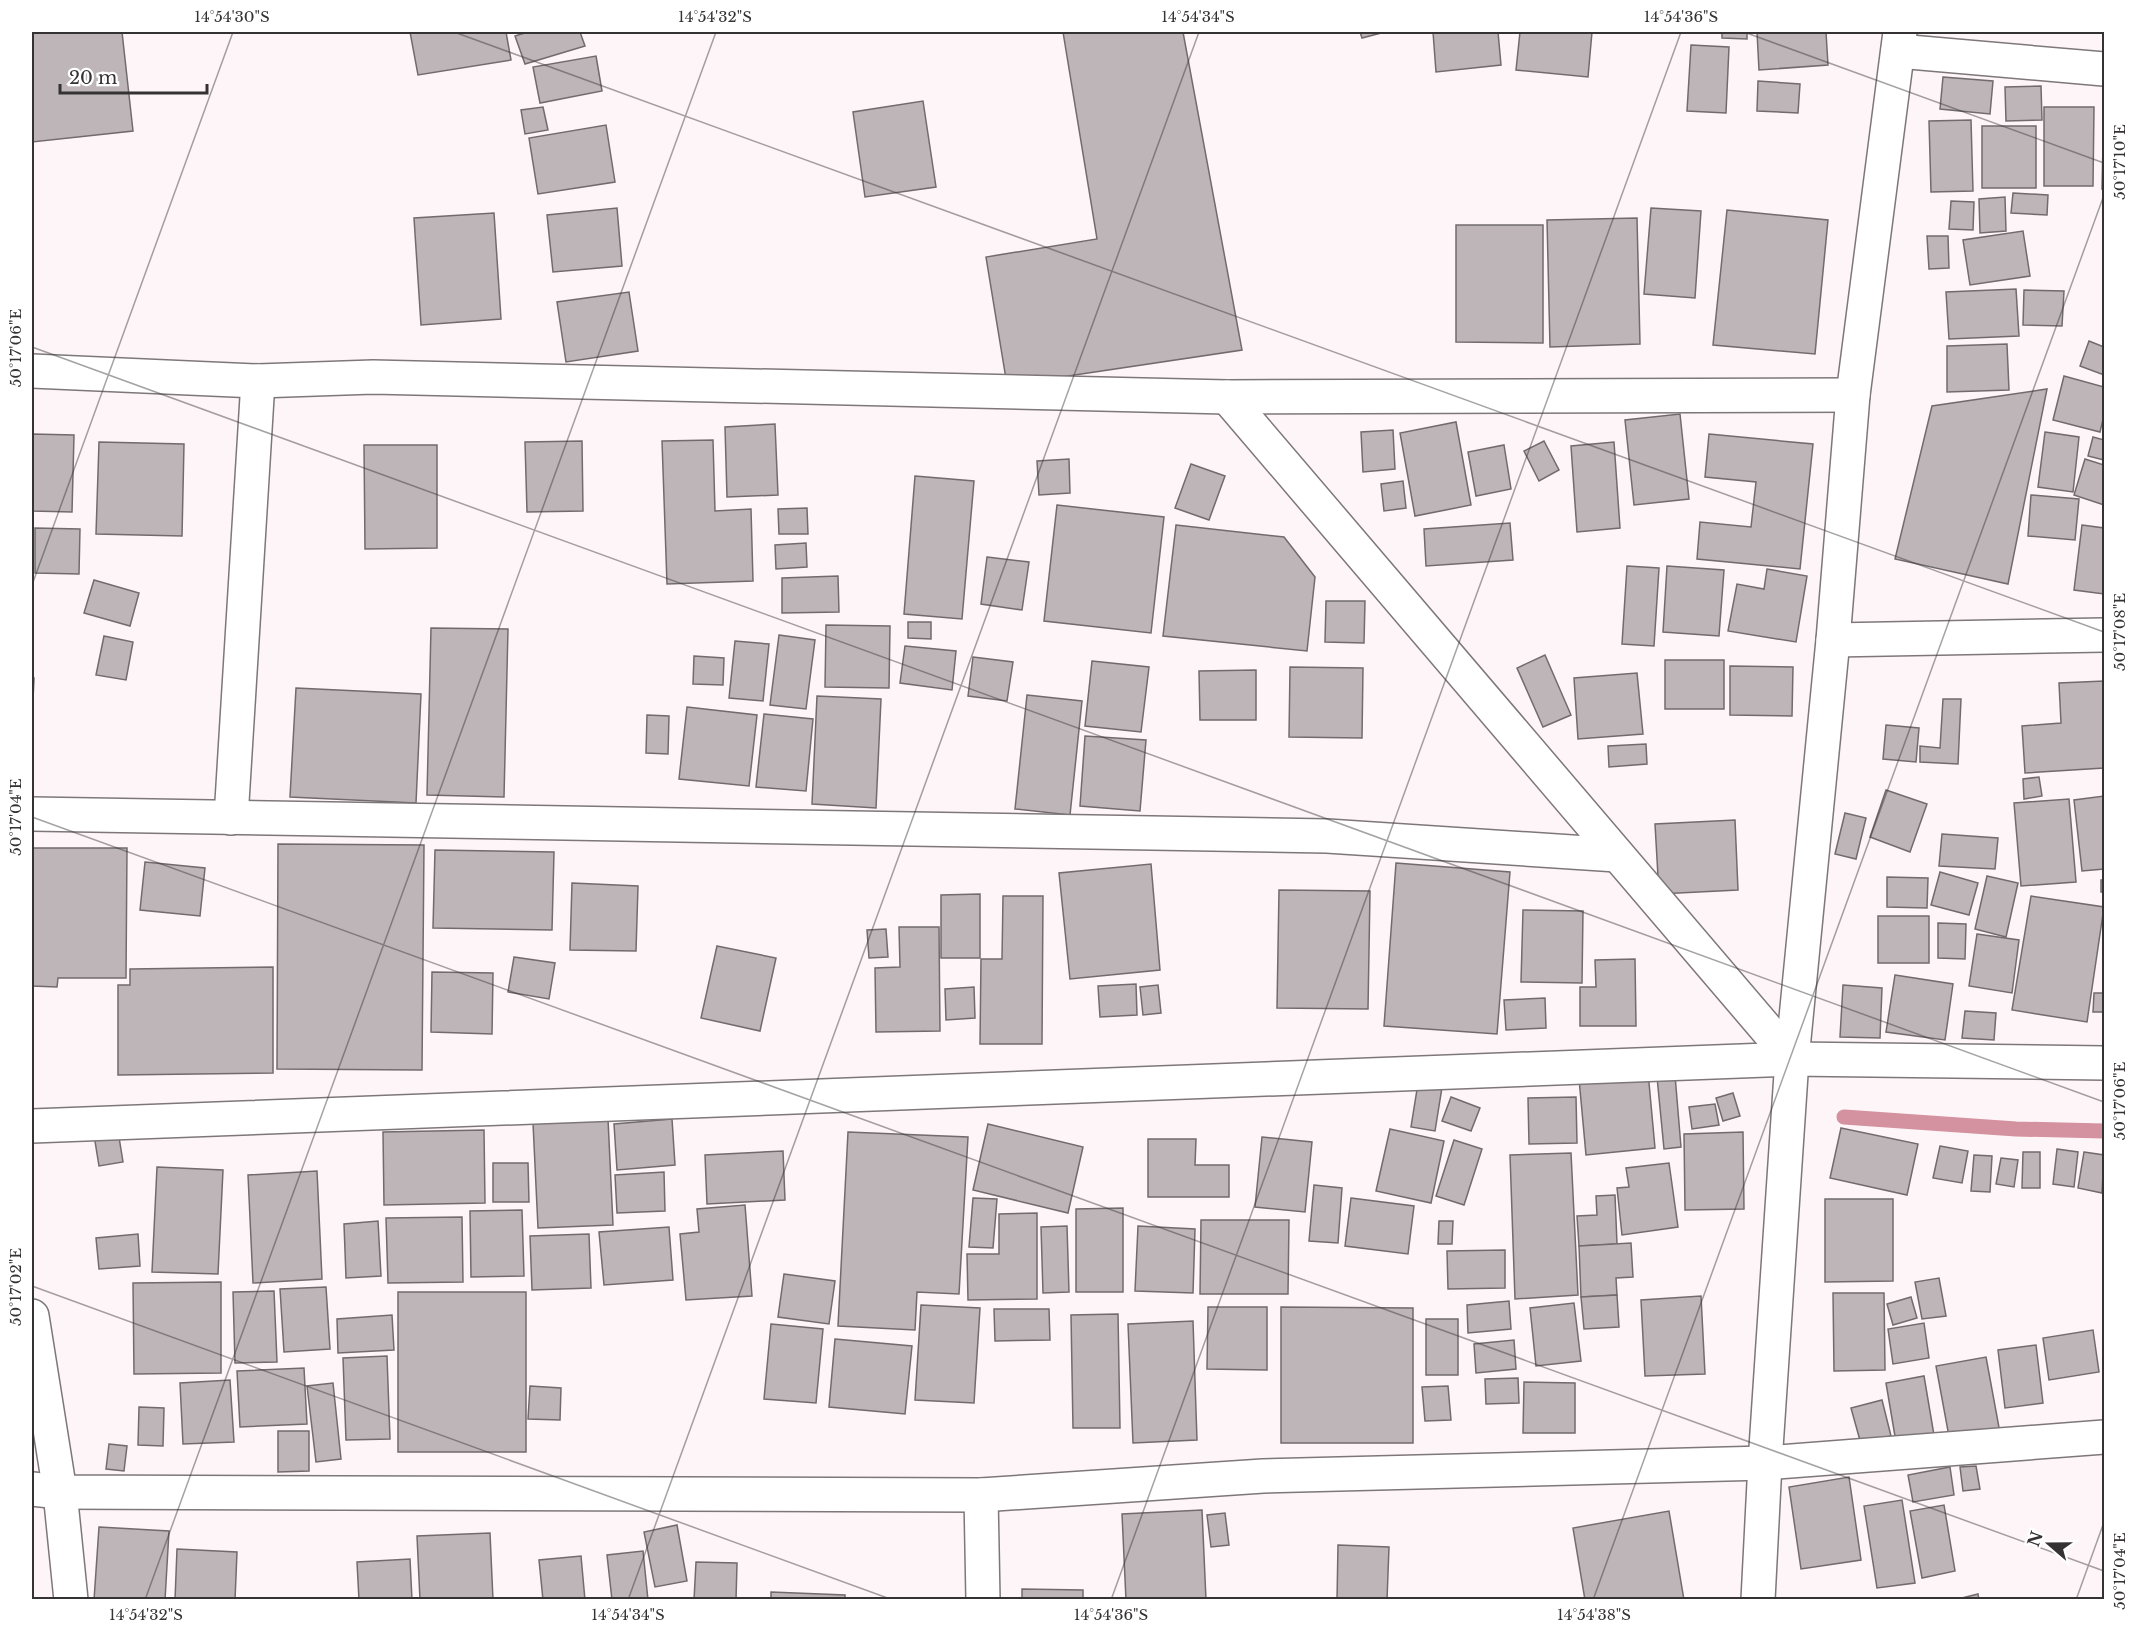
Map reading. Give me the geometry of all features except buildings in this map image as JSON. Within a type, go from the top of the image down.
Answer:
[{"type":"street","points":[[1758,1599],[1792,1059],[1833,640],[1853,395],[1899,41],[2104,69]]},
{"type":"street","points":[[32,371],[258,381],[373,377],[1227,397],[1853,395]]},
{"type":"street","points":[[231,818],[258,381]]},
{"type":"street","points":[[1227,397],[1792,1059]]},
{"type":"street","points":[[1833,640],[2104,635]]},
{"type":"street","points":[[32,814],[1327,836],[1617,855]]},
{"type":"street","points":[[32,1126],[1792,1059],[2104,1063]]},
{"type":"street","points":[[32,1316],[46,1491],[71,1599]]},
{"type":"street","points":[[46,1491],[981,1495],[1263,1476],[1765,1463],[2104,1437]]},
{"type":"street","points":[[981,1495],[982,1599]]},
{"type":"waterway","points":[[1844,1117],[2016,1129],[2104,1131]]}]
